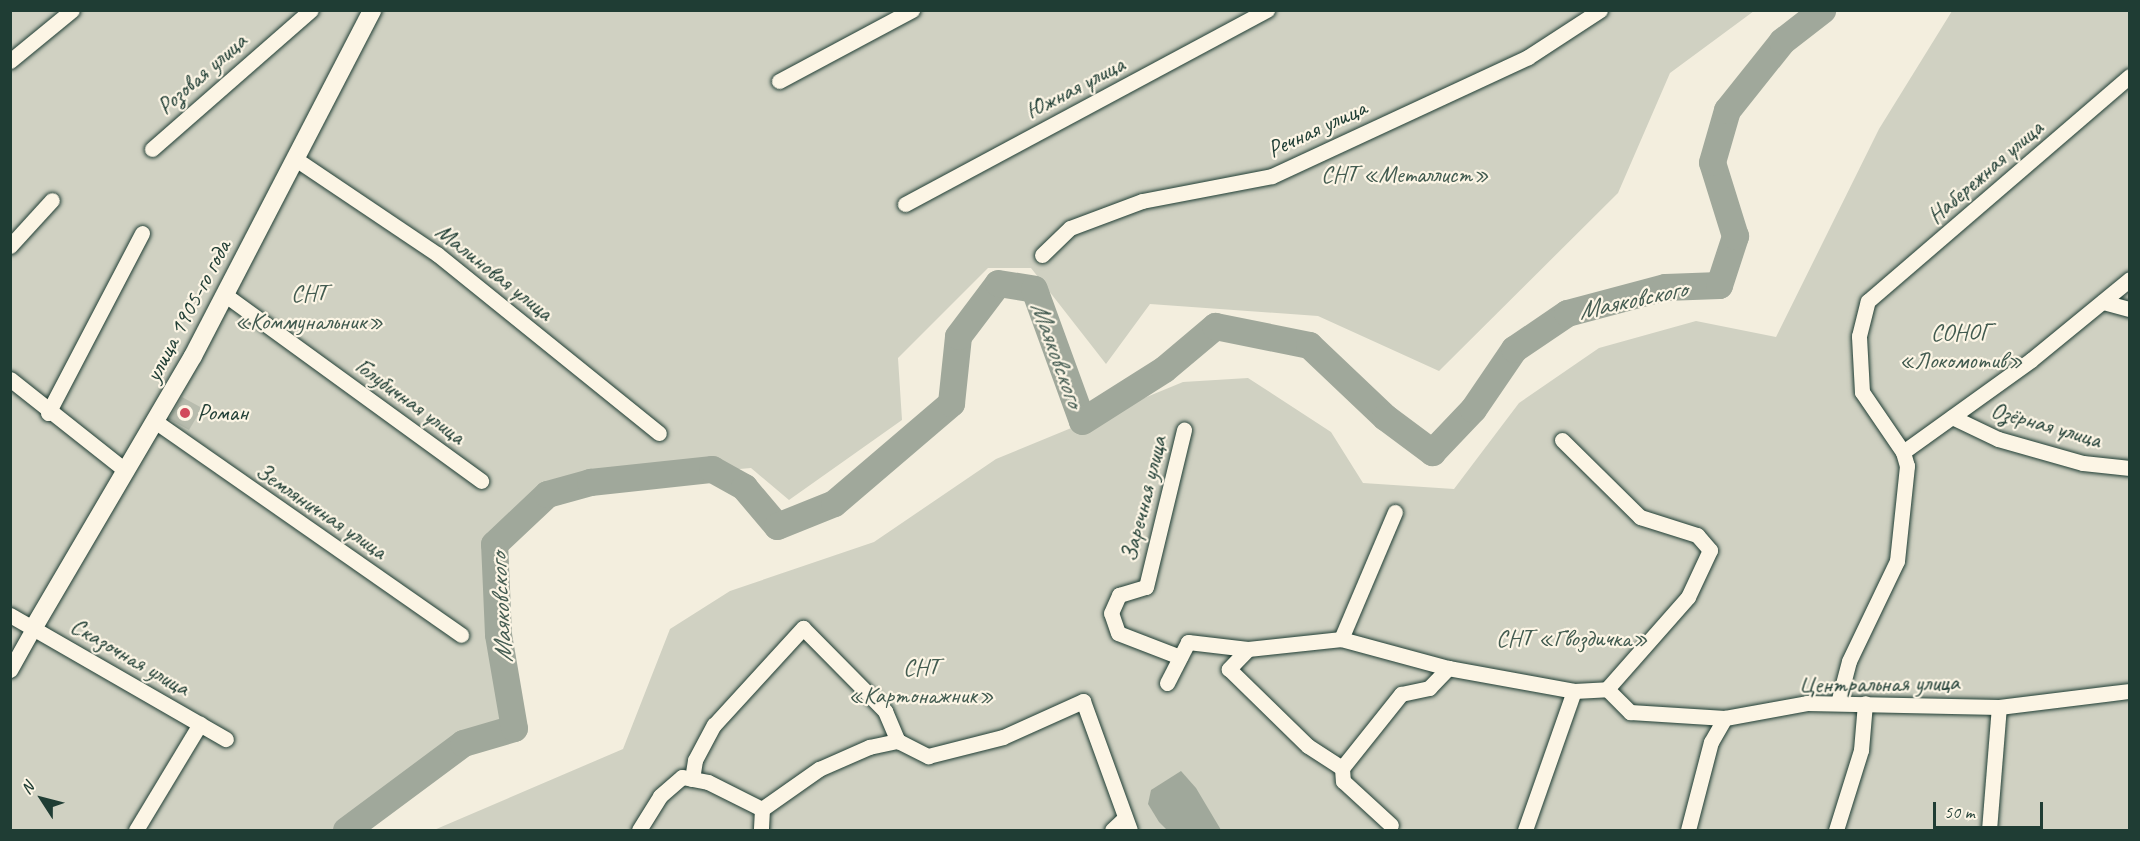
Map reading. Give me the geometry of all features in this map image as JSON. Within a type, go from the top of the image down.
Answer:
[{"type":"street","points":[[10,61],[72,10]]},
{"type":"street","name":"Розовая улица","points":[[152,149],[311,10]]},
{"type":"street","points":[[779,81],[912,10]]},
{"type":"street","name":"Южная улица","points":[[905,204],[1267,10]]},
{"type":"street","name":"Речная улица","points":[[1042,255],[1070,228],[1143,201],[1272,176],[1528,57],[1600,10]]},
{"type":"street","name":"улица 1905-го года","points":[[34,627],[156,422],[372,11]]},
{"type":"street","name":"Набережная улица","points":[[1903,452],[1862,392],[1859,336],[1868,301],[2130,76]]},
{"type":"street","name":"Малиновая улица","points":[[294,158],[437,254],[658,433]]},
{"type":"street","points":[[10,246],[52,200]]},
{"type":"street","points":[[48,413],[141,233]]},
{"type":"street","points":[[1838,703],[1849,661],[1897,561],[1907,466],[1903,452],[2103,302],[2130,279]]},
{"type":"street","name":"Голубичная улица","points":[[224,294],[481,481]]},
{"type":"street","points":[[2103,302],[2130,309]]},
{"type":"street","points":[[10,379],[48,413],[126,471]]},
{"type":"street","name":"Озёрная улица","points":[[1952,417],[1998,439],[2083,463],[2130,468]]},
{"type":"street","name":"Земляничная улица","points":[[156,422],[462,635]]},
{"type":"street","name":"Заречная улица","points":[[1180,657],[1118,633],[1111,613],[1119,595],[1146,587],[1184,429]]},
{"type":"street","points":[[1167,683],[1188,642],[1248,649],[1341,639],[1448,668],[1574,691],[1607,689],[1688,597],[1710,550],[1697,535],[1640,517],[1562,441]]},
{"type":"street","points":[[1341,639],[1395,512]]},
{"type":"street","name":"Сказочная улица","points":[[10,615],[226,739]]},
{"type":"street","points":[[10,670],[34,627]]},
{"type":"street","points":[[692,779],[694,760],[714,725],[803,627],[885,711],[898,741]]},
{"type":"street","points":[[1248,649],[1229,669],[1308,746],[1342,768]]},
{"type":"street","points":[[1391,825],[1343,781],[1342,768],[1401,693],[1430,688],[1448,668]]},
{"type":"street","name":"Центральная улица","points":[[1607,689],[1630,712],[1725,718],[1807,703],[1999,707],[2130,692]]},
{"type":"street","points":[[1525,831],[1574,691]]},
{"type":"street","points":[[762,809],[819,769],[869,747],[898,741],[928,756],[1003,737],[1083,700],[1127,825],[1112,831]]},
{"type":"street","points":[[1836,831],[1861,750],[1865,703]]},
{"type":"street","points":[[1989,831],[1999,707]]},
{"type":"street","points":[[1688,831],[1711,742],[1725,718]]},
{"type":"street","points":[[136,831],[200,724]]},
{"type":"street","points":[[639,831],[660,796],[682,777],[692,779],[762,809]]},
{"type":"street","points":[[761,831],[762,809]]},
{"type":"green space","name":"СНТ «Коммунальник»","points":[[10,11],[1754,11],[1670,73],[1618,193],[1439,371],[1318,316],[1150,304],[1106,364],[1031,268],[988,268],[898,358],[902,420],[789,500],[751,468],[590,482],[547,494],[494,544],[514,728],[460,746],[336,830],[11,830]]},
{"type":"green space","points":[[1952,11],[2129,11],[2129,830],[434,830],[623,749],[670,629],[730,591],[874,542],[996,459],[1183,382],[1248,378],[1331,432],[1363,483],[1454,489],[1519,403],[1599,348],[1696,321],[1776,337],[1879,129]]},
{"type":"shaded area","points":[[1181,771],[1196,788],[1221,830],[1167,830],[1159,822],[1148,804],[1151,790]]},
{"type":"building","name":"Роман","points":[[182,397],[202,408],[189,430],[169,419]]},
{"type":"waterway","name":"Маяковского","points":[[346,830],[463,743],[514,728],[498,634],[494,544],[547,494],[590,482],[712,469],[744,487],[777,526],[834,503],[951,403],[958,336],[998,283],[1034,289],[1082,421],[1164,369],[1215,326],[1309,345],[1385,417],[1432,452],[1473,409],[1514,349],[1567,313],[1665,287],[1719,285],[1735,236],[1712,162],[1727,110],[1782,41],[1822,10]]},
{"type":"place","name":"Роман","points":[[185,413]]},
{"type":"park label","name":"СНТ «Металлист»","points":[[1405,175]]},
{"type":"park label","name":"СОНОГ «Локомотив»","points":[[1961,347]]},
{"type":"park label","name":"СНТ «Гвоздичка»","points":[[1572,639]]},
{"type":"park label","name":"СНТ «Картонажник»","points":[[921,682]]}]
